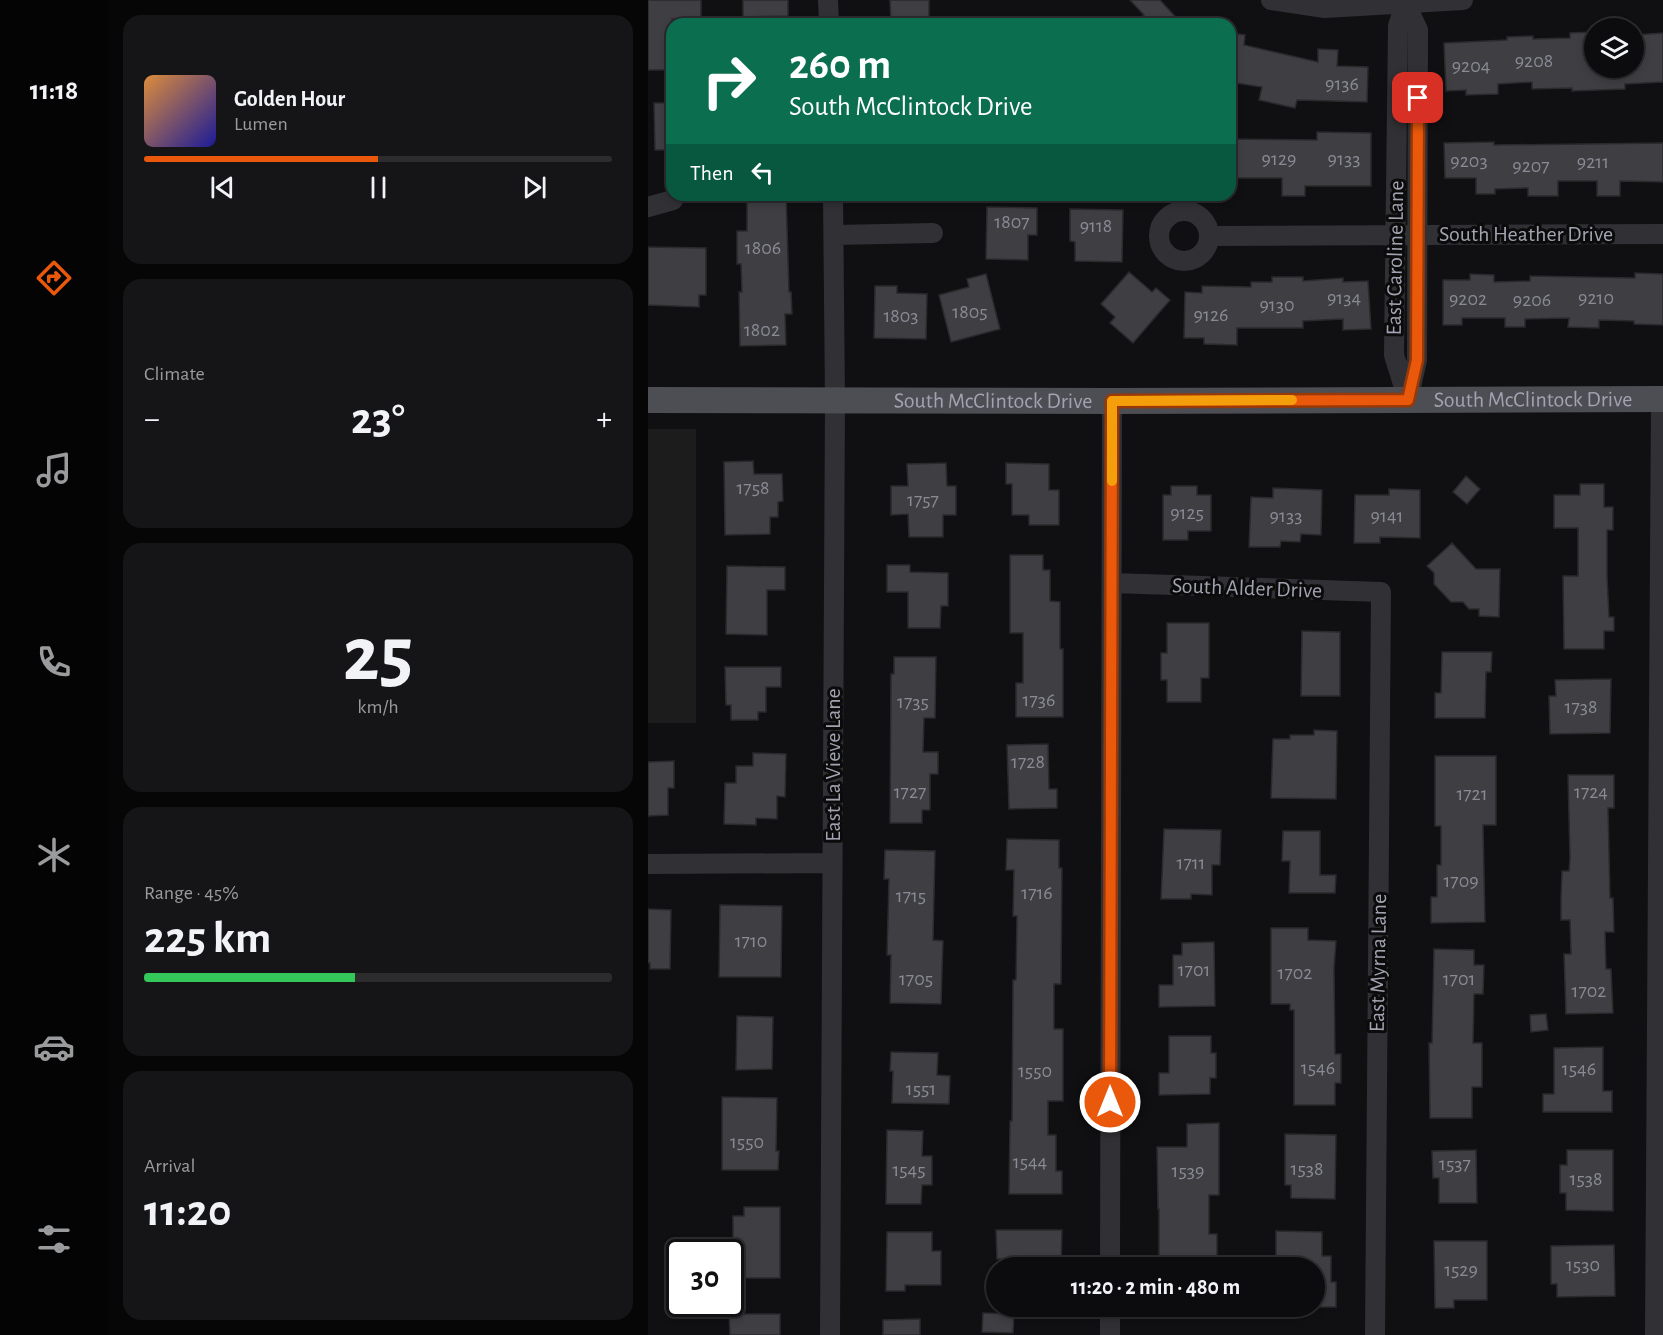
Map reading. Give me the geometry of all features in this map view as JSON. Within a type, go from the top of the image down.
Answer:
[{"type":"main road","name":"South McClintock Drive","points":[[648,400],[1662,399]]},
{"type":"street","points":[[828,0],[829,18]]},
{"type":"street","points":[[1271,0],[1325,8],[1463,0]]},
{"type":"street","name":"East Caroline Lane","points":[[1404,2],[1418,30],[1417,360],[1408,400]]},
{"type":"street","name":"East Caroline Lane","points":[[1404,2],[1398,26],[1394,355],[1408,400]]},
{"type":"street","points":[[648,207],[669,201]]},
{"type":"street","name":"East La Vieve Lane","points":[[830,1335],[835,401],[833,201]]},
{"type":"street","points":[[835,236],[933,233]]},
{"type":"street","name":"South Heather Drive","points":[[1209,236],[1663,234]]},
{"type":"street","points":[[1655,1335],[1662,399]]},
{"type":"street","points":[[1110,1257],[1112,401]]},
{"type":"street","name":"South Alder Drive","points":[[1112,583],[1381,592]]},
{"type":"street","name":"East Myrna Lane","points":[[1375,1335],[1381,592]]},
{"type":"street","points":[[648,864],[832,863]]},
{"type":"street","points":[[1110,1317],[1110,1335]]},
{"type":"shaded area","points":[[648,429],[696,429],[696,723],[648,723]]},
{"type":"building","points":[[648,0],[701,0],[701,18],[666,18],[666,70],[648,70]]},
{"type":"building","points":[[743,0],[788,0],[788,16],[743,17]]},
{"type":"building","points":[[890,0],[929,0],[929,18],[891,18]]},
{"type":"building","points":[[1130,0],[1160,0],[1176,18],[1140,18],[1144,15]]},
{"type":"building","points":[[1584,32],[1584,78],[1644,78],[1644,34],[1663,33],[1663,82],[1625,84],[1625,89],[1572,91],[1572,88],[1532,89],[1532,82],[1498,84],[1498,94],[1466,95],[1466,90],[1446,91],[1444,43],[1507,40],[1507,37],[1570,38],[1570,33]]},
{"type":"building","points":[[1236,34],[1245,35],[1244,45],[1318,62],[1318,49],[1338,50],[1337,66],[1368,67],[1367,102],[1297,100],[1295,108],[1259,100],[1262,87],[1236,83]]},
{"type":"building","points":[[654,103],[666,103],[666,150],[655,150]]},
{"type":"building","points":[[1317,132],[1371,133],[1371,186],[1305,186],[1305,196],[1282,196],[1282,178],[1236,178],[1236,139],[1317,140]]},
{"type":"building","points":[[1494,142],[1494,145],[1663,143],[1663,182],[1620,181],[1620,196],[1597,196],[1597,181],[1558,181],[1558,196],[1528,196],[1528,188],[1495,189],[1495,194],[1476,194],[1476,178],[1445,178],[1444,143]]},
{"type":"building","points":[[747,201],[786,201],[789,292],[791,292],[792,314],[785,314],[786,345],[740,346],[739,292],[742,292],[741,264],[737,264],[737,231],[747,231]]},
{"type":"building","points":[[987,207],[1037,208],[1037,235],[1028,235],[1028,260],[986,259]]},
{"type":"building","points":[[1070,209],[1123,210],[1122,262],[1075,261],[1075,242],[1070,241]]},
{"type":"building","points":[[648,247],[706,248],[706,295],[699,295],[699,307],[648,305]]},
{"type":"building","points":[[1129,272],[1152,292],[1156,288],[1170,300],[1133,343],[1110,323],[1115,317],[1101,304]]},
{"type":"building","points":[[1635,273],[1663,274],[1663,325],[1599,320],[1599,328],[1568,327],[1569,318],[1525,319],[1525,327],[1505,327],[1505,318],[1462,318],[1462,325],[1443,325],[1443,280],[1470,280],[1470,274],[1494,275],[1494,282],[1530,281],[1530,276],[1635,278]]},
{"type":"building","points":[[986,274],[1000,329],[951,342],[939,295],[969,287],[967,279]]},
{"type":"building","points":[[1272,277],[1303,277],[1303,281],[1343,278],[1343,282],[1368,281],[1371,329],[1343,330],[1343,319],[1303,321],[1303,328],[1237,328],[1237,345],[1204,344],[1204,338],[1184,338],[1185,292],[1202,293],[1202,286],[1251,287],[1251,282],[1272,282]]},
{"type":"building","points":[[875,286],[897,286],[897,293],[927,294],[926,339],[874,338]]},
{"type":"building","points":[[753,461],[754,474],[782,474],[783,501],[778,502],[778,517],[770,517],[770,534],[725,535],[724,462]]},
{"type":"building","points":[[946,463],[947,486],[956,486],[956,515],[943,515],[943,537],[909,537],[908,514],[891,515],[891,486],[908,486],[907,464]]},
{"type":"building","points":[[1006,463],[1049,464],[1049,490],[1059,490],[1059,525],[1029,525],[1029,515],[1012,515],[1012,484],[1006,484]]},
{"type":"building","points":[[1466,476],[1480,489],[1467,504],[1453,492]]},
{"type":"building","points":[[1580,484],[1604,484],[1604,507],[1613,507],[1613,530],[1607,530],[1607,576],[1609,617],[1614,617],[1614,631],[1604,631],[1604,649],[1564,649],[1563,576],[1578,576],[1578,528],[1554,528],[1554,495],[1580,495]]},
{"type":"building","points":[[1171,486],[1197,486],[1197,495],[1211,495],[1211,531],[1188,531],[1188,540],[1163,540],[1163,495],[1171,495]]},
{"type":"building","points":[[1273,488],[1322,490],[1321,535],[1301,534],[1300,542],[1281,541],[1280,547],[1249,547],[1251,497],[1273,498]]},
{"type":"building","points":[[1389,489],[1420,490],[1420,538],[1380,537],[1380,543],[1354,543],[1355,495],[1389,495]]},
{"type":"building","points":[[1452,543],[1476,569],[1500,569],[1499,617],[1479,616],[1479,609],[1469,609],[1463,602],[1451,602],[1434,584],[1434,573],[1427,566]]},
{"type":"building","points":[[1010,555],[1043,555],[1043,570],[1050,570],[1050,601],[1060,602],[1063,717],[1016,717],[1016,683],[1023,683],[1023,633],[1010,633]]},
{"type":"building","points":[[887,565],[910,565],[910,572],[948,573],[948,606],[941,606],[940,628],[908,628],[908,592],[887,592]]},
{"type":"building","points":[[727,566],[785,567],[785,590],[767,590],[767,635],[726,634]]},
{"type":"building","points":[[1167,623],[1209,623],[1209,678],[1201,678],[1201,702],[1167,702],[1167,680],[1161,680],[1161,653],[1167,653]]},
{"type":"building","points":[[1302,631],[1340,632],[1340,696],[1301,696]]},
{"type":"building","points":[[1442,652],[1492,652],[1491,672],[1486,672],[1485,718],[1435,718],[1435,693],[1441,693]]},
{"type":"building","points":[[894,657],[936,657],[935,718],[924,718],[923,752],[938,752],[938,774],[930,774],[930,810],[922,810],[922,823],[890,823],[891,674],[894,674]]},
{"type":"building","points":[[725,667],[781,667],[781,687],[766,687],[766,712],[758,712],[758,720],[731,720],[731,705],[726,705]]},
{"type":"building","points":[[1611,679],[1610,733],[1550,734],[1549,696],[1556,696],[1555,680]]},
{"type":"building","points":[[1314,730],[1337,731],[1336,799],[1271,798],[1273,739],[1290,739],[1290,735],[1314,735]]},
{"type":"building","points":[[1048,744],[1049,789],[1057,789],[1057,808],[1009,809],[1007,745]]},
{"type":"building","points":[[753,753],[786,754],[785,797],[777,796],[777,819],[756,818],[756,825],[724,824],[725,783],[736,783],[736,766],[753,766]]},
{"type":"building","points":[[1435,756],[1496,756],[1496,825],[1483,825],[1485,922],[1431,923],[1431,897],[1437,897],[1437,865],[1441,865],[1441,826],[1435,826]]},
{"type":"building","points":[[674,761],[674,788],[668,788],[668,815],[648,816],[648,762]]},
{"type":"building","points":[[1568,775],[1614,775],[1614,808],[1608,808],[1610,898],[1613,898],[1614,932],[1605,932],[1606,969],[1611,969],[1613,1013],[1566,1014],[1564,954],[1571,954],[1570,920],[1561,920],[1561,899],[1562,871],[1569,871],[1570,859]]},
{"type":"building","points":[[1164,829],[1221,830],[1220,865],[1212,865],[1212,895],[1191,894],[1191,899],[1161,899]]},
{"type":"building","points":[[1283,831],[1320,831],[1320,875],[1336,875],[1335,893],[1289,893],[1290,861],[1282,861]]},
{"type":"building","points":[[1007,839],[1059,840],[1059,868],[1062,868],[1061,984],[1054,984],[1054,1029],[1063,1029],[1063,1101],[1048,1101],[1048,1135],[1056,1135],[1056,1171],[1062,1171],[1062,1194],[1009,1194],[1013,980],[1016,980],[1017,916],[1013,916],[1014,870],[1006,870]]},
{"type":"building","points":[[885,850],[935,851],[933,940],[943,941],[941,1004],[890,1003],[891,955],[887,955],[889,879],[884,879]]},
{"type":"building","points":[[720,905],[782,906],[781,977],[719,977]]},
{"type":"building","points":[[648,909],[671,910],[670,969],[650,969]]},
{"type":"building","points":[[1271,928],[1308,928],[1308,940],[1336,941],[1335,1054],[1341,1054],[1341,1083],[1335,1083],[1335,1105],[1294,1105],[1294,1010],[1290,1010],[1290,1004],[1271,1004]]},
{"type":"building","points":[[1214,942],[1215,1006],[1159,1007],[1159,985],[1173,985],[1173,955],[1182,955],[1182,943]]},
{"type":"building","points":[[1434,949],[1474,950],[1474,965],[1484,965],[1483,994],[1474,994],[1473,1043],[1482,1043],[1482,1087],[1472,1087],[1472,1118],[1430,1118],[1429,1043],[1432,1043]]},
{"type":"building","points":[[1546,1014],[1548,1030],[1531,1032],[1530,1015]]},
{"type":"building","points":[[737,1016],[773,1017],[772,1069],[736,1070]]},
{"type":"building","points":[[1169,1036],[1211,1036],[1211,1053],[1216,1053],[1216,1078],[1210,1078],[1210,1094],[1159,1095],[1159,1073],[1169,1073]]},
{"type":"building","points":[[1603,1047],[1603,1091],[1612,1091],[1612,1112],[1543,1112],[1543,1094],[1554,1094],[1554,1048]]},
{"type":"building","points":[[891,1052],[938,1053],[937,1075],[950,1076],[949,1104],[892,1103]]},
{"type":"building","points":[[722,1097],[777,1098],[778,1170],[722,1170]]},
{"type":"building","points":[[1219,1123],[1219,1195],[1209,1195],[1209,1234],[1217,1234],[1217,1257],[1159,1257],[1157,1147],[1187,1147],[1187,1124]]},
{"type":"building","points":[[887,1130],[923,1131],[922,1156],[932,1156],[932,1185],[922,1185],[921,1204],[886,1204]]},
{"type":"building","points":[[1285,1134],[1336,1135],[1335,1199],[1291,1198],[1291,1185],[1285,1185]]},
{"type":"building","points":[[1476,1150],[1477,1203],[1439,1203],[1439,1178],[1433,1178],[1432,1151]]},
{"type":"building","points":[[1567,1150],[1613,1150],[1613,1211],[1566,1210],[1566,1193],[1560,1193],[1560,1165],[1567,1165]]},
{"type":"building","points":[[744,1207],[780,1207],[780,1278],[744,1278],[744,1239],[733,1239],[733,1216],[744,1216]]},
{"type":"building","points":[[996,1230],[1062,1230],[1061,1257],[997,1257]]},
{"type":"building","points":[[1276,1231],[1322,1232],[1322,1256],[1331,1256],[1331,1282],[1336,1282],[1336,1307],[1325,1307],[1325,1257],[1276,1257]]},
{"type":"building","points":[[887,1232],[932,1232],[932,1251],[941,1251],[941,1285],[905,1285],[905,1291],[886,1291]]},
{"type":"building","points":[[1434,1241],[1487,1241],[1487,1300],[1454,1300],[1454,1308],[1435,1308]]},
{"type":"building","points":[[1614,1245],[1615,1296],[1557,1297],[1557,1284],[1551,1284],[1551,1246]]},
{"type":"building","points":[[983,1313],[986,1313],[986,1317],[1014,1317],[1013,1333],[982,1332]]},
{"type":"building","points":[[744,1314],[780,1314],[780,1335],[730,1335],[729,1317],[744,1317]]},
{"type":"building","points":[[920,1319],[920,1335],[883,1335],[883,1320]]},
{"type":"slow traffic","points":[[1112,481],[1112,401],[1292,400]]},
{"type":"route","points":[[1110,1102],[1112,401],[1408,400],[1417,360],[1418,98]]}]
